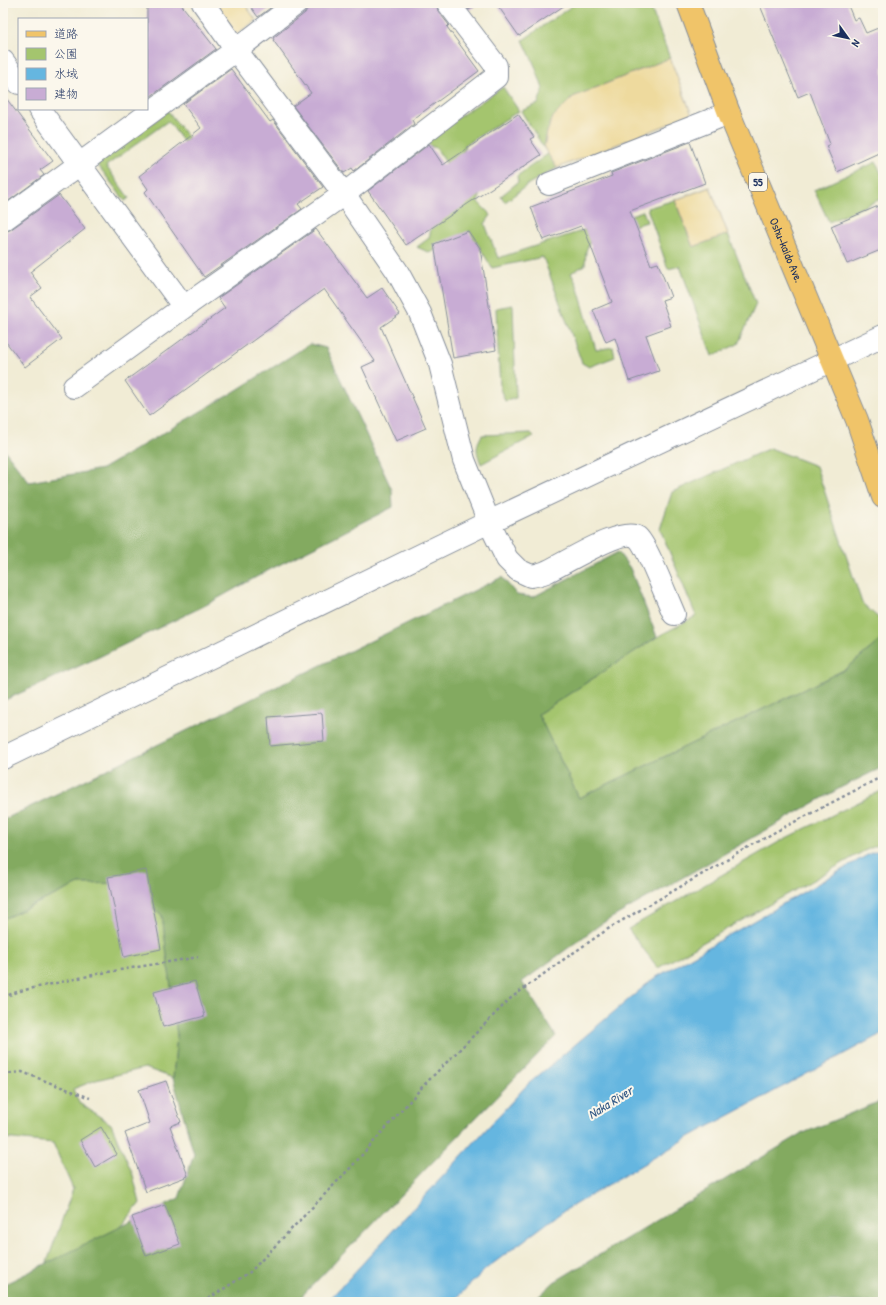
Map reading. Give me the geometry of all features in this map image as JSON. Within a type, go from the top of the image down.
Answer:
[{"type":"main road","name":"Oshu-kaido Ave.","points":[[688,3],[729,113],[857,420],[883,497]]},
{"type":"street","points":[[203,3],[236,50],[344,194],[398,271],[420,313],[440,364],[464,460],[489,522],[507,559],[518,570],[531,576],[547,572],[613,538],[626,534],[637,538],[645,548],[674,614]]},
{"type":"street","points":[[3,220],[236,50],[297,3]]},
{"type":"street","points":[[74,387],[344,194],[496,78],[496,66],[448,3]]},
{"type":"street","points":[[3,61],[18,81]]},
{"type":"street","points":[[40,110],[184,307]]},
{"type":"street","points":[[549,184],[729,113]]},
{"type":"street","points":[[3,758],[489,522],[883,336]]},
{"type":"path","points":[[203,1302],[250,1272],[353,1165],[424,1084],[510,998],[611,927],[775,832],[883,776]]},
{"type":"path","points":[[3,997],[20,991],[102,972],[198,957]]},
{"type":"path","points":[[3,1074],[22,1072],[90,1098]]},
{"type":"green space","points":[[576,3],[649,3],[670,58],[573,97],[547,132],[544,148],[521,111],[538,104],[543,89],[535,66],[523,40]]},
{"type":"green space","points":[[503,87],[519,111],[465,145],[462,157],[483,188],[478,202],[491,215],[485,224],[498,258],[643,211],[647,222],[591,238],[586,251],[585,265],[571,273],[577,285],[596,350],[613,347],[615,357],[589,367],[582,363],[543,257],[492,268],[470,231],[430,253],[417,247],[429,238],[431,229],[419,211],[451,170],[436,148],[430,146],[417,154],[413,148]]},
{"type":"green space","points":[[168,111],[210,167],[205,171],[168,121],[106,166],[129,198],[125,201],[97,164]]},
{"type":"green space","points":[[548,154],[557,168],[530,183],[505,202],[501,196],[518,182],[517,176]]},
{"type":"green space","points":[[876,162],[883,177],[883,198],[829,222],[814,190]]},
{"type":"green space","points":[[675,200],[693,247],[728,234],[756,304],[738,344],[712,356],[680,266],[668,269],[647,208]]},
{"type":"green space","points":[[513,305],[516,398],[505,401],[500,389],[496,308]]},
{"type":"green space","points":[[310,344],[326,348],[392,490],[393,507],[269,570],[206,605],[99,657],[3,701],[3,448],[29,482],[102,469],[232,393]]},
{"type":"green space","points":[[531,433],[534,436],[481,464],[477,449],[482,435]]},
{"type":"green space","points":[[770,448],[816,466],[862,603],[883,622],[883,638],[846,669],[579,798],[538,714],[657,637],[696,616],[660,529],[672,492]]},
{"type":"green space","points":[[618,552],[630,568],[657,637],[538,714],[579,798],[846,669],[883,638],[883,767],[842,787],[601,924],[522,982],[556,1036],[296,1302],[3,1302],[3,1285],[179,1198],[194,1154],[173,1078],[177,1035],[162,915],[123,883],[79,884],[3,919],[3,820],[502,577],[517,595],[533,597]]},
{"type":"green space","points":[[883,790],[883,843],[864,851],[658,968],[628,929],[784,839]]},
{"type":"green space","points":[[123,883],[162,915],[177,1035],[173,1078],[145,1068],[96,1080],[73,1089],[79,1103],[111,1124],[133,1175],[140,1203],[121,1227],[46,1265],[73,1189],[53,1143],[3,1138],[3,919],[79,884]]},
{"type":"green space","points":[[883,1100],[883,1302],[533,1302],[554,1282],[801,1134]]},
{"type":"sand","points":[[213,3],[244,3],[256,20],[236,35]]},
{"type":"sand","points":[[670,58],[692,115],[557,168],[544,148],[547,132],[553,117],[573,97]]},
{"type":"sand","points":[[710,187],[728,234],[693,247],[675,200]]},
{"type":"water","name":"Naka River","points":[[883,849],[883,1033],[689,1137],[562,1212],[487,1268],[452,1302],[327,1302],[527,1085],[653,979],[871,853]]},
{"type":"building","points":[[147,3],[180,3],[216,49],[148,98],[148,18]]},
{"type":"building","points":[[248,3],[277,3],[258,17]]},
{"type":"building","points":[[309,3],[436,3],[438,11],[449,25],[447,27],[479,71],[412,120],[414,124],[354,171],[352,168],[344,173],[293,106],[311,93],[273,40],[273,38],[305,13]]},
{"type":"building","points":[[464,3],[479,3],[469,10]]},
{"type":"building","points":[[496,3],[568,3],[519,36]]},
{"type":"building","points":[[759,3],[847,3],[854,20],[859,18],[866,33],[883,26],[883,151],[837,172],[826,146],[830,144],[810,92],[798,97]]},
{"type":"building","points":[[231,69],[270,122],[273,120],[323,187],[298,204],[302,209],[204,277],[145,192],[148,189],[139,176],[201,128],[183,104]]},
{"type":"building","points":[[3,94],[53,161],[40,170],[44,175],[3,205]]},
{"type":"building","points":[[518,114],[534,137],[530,139],[541,155],[406,245],[368,191],[429,144],[443,165]]},
{"type":"building","points":[[690,142],[705,183],[630,211],[651,265],[658,263],[671,297],[662,300],[671,326],[646,335],[659,371],[629,381],[615,338],[606,342],[593,310],[612,302],[584,228],[583,229],[581,226],[543,240],[531,207],[612,176],[611,173]]},
{"type":"building","points":[[59,195],[85,229],[30,272],[42,288],[30,297],[62,339],[25,367],[3,338],[3,232],[10,230]]},
{"type":"building","points":[[883,204],[883,249],[847,264],[831,226]]},
{"type":"building","points":[[316,229],[367,298],[382,288],[400,314],[381,327],[426,428],[396,441],[362,367],[375,361],[324,289],[149,416],[125,381],[225,308],[218,298]]},
{"type":"building","points":[[468,231],[480,248],[496,350],[453,358],[434,244]]},
{"type":"building","points":[[322,713],[324,741],[270,746],[268,717]]},
{"type":"building","points":[[146,870],[161,949],[124,957],[108,877]]},
{"type":"building","points":[[195,981],[205,1016],[163,1027],[154,992]]},
{"type":"building","points":[[166,1081],[181,1122],[170,1126],[188,1176],[146,1192],[125,1133],[150,1123],[139,1090]]},
{"type":"building","points":[[101,1127],[117,1154],[95,1167],[80,1140]]},
{"type":"building","points":[[165,1205],[180,1244],[146,1256],[132,1217]]}]
